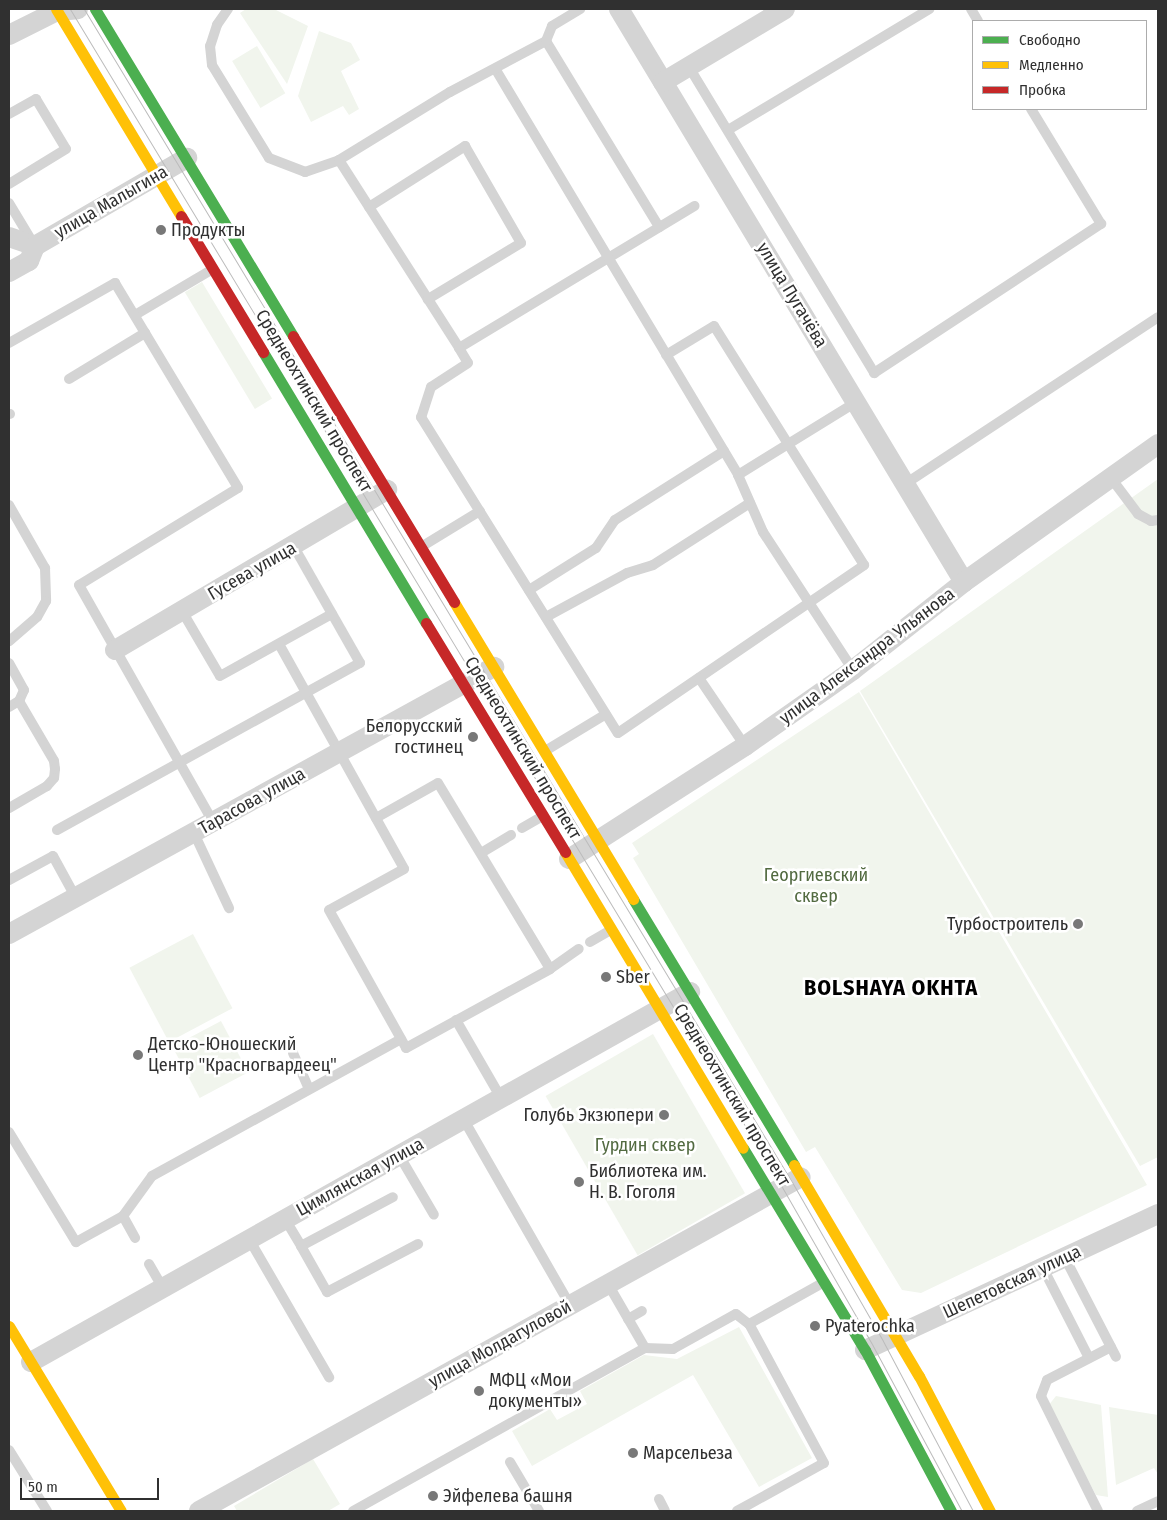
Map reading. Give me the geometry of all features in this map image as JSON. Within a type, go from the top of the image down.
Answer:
[{"type":"main road","name":"Среднеохтинский проспект","points":[[57,9],[865,1350],[951,1511]]},
{"type":"main road","name":"Среднеохтинский проспект","points":[[95,9],[187,158],[801,1177],[895,1335],[990,1511]]},
{"type":"main road","points":[[9,1326],[13,1341],[31,1362],[121,1511]]},
{"type":"street","points":[[9,35],[57,9],[78,9]]},
{"type":"street","name":"улица Пугачёва","points":[[619,9],[964,582]]},
{"type":"street","points":[[663,82],[785,9]]},
{"type":"street","name":"улица Малыгина","points":[[9,272],[29,261],[35,246],[187,158]]},
{"type":"street","name":"улица Малыгина","points":[[9,237],[35,246]]},
{"type":"street","name":"улица Александра Ульянова","points":[[569,858],[744,746],[853,670],[964,582],[1158,444]]},
{"type":"street","name":"Гусева улица","points":[[115,650],[387,490]]},
{"type":"street","name":"Тарасова улица","points":[[9,934],[494,668]]},
{"type":"street","name":"Цимлянская улица","points":[[31,1362],[690,992]]},
{"type":"street","name":"улица Молдагуловой","points":[[199,1511],[223,1505],[570,1305],[801,1177]]},
{"type":"street","name":"Шепетовская улица","points":[[865,1350],[1158,1214]]},
{"type":"lane","points":[[228,9],[217,25],[210,46],[212,65],[269,158],[305,172],[339,160],[450,92],[496,70],[546,41],[552,26],[580,9]]},
{"type":"lane","points":[[728,130],[929,9]]},
{"type":"lane","points":[[971,9],[977,20]]},
{"type":"lane","points":[[546,41],[659,227]]},
{"type":"lane","points":[[689,66],[874,373],[1100,224],[1032,110]]},
{"type":"lane","points":[[496,70],[738,475],[763,532],[853,670]]},
{"type":"lane","points":[[9,114],[36,99],[66,149],[9,184]]},
{"type":"lane","points":[[369,207],[465,146],[521,242],[428,299]]},
{"type":"lane","points":[[339,160],[468,363],[431,387],[422,417],[618,733],[864,565],[714,326],[666,355]]},
{"type":"lane","points":[[9,203],[35,246]]},
{"type":"lane","points":[[459,348],[694,206]]},
{"type":"lane","points":[[134,315],[214,268]]},
{"type":"lane","points":[[9,343],[115,283],[238,488],[79,585],[213,822]]},
{"type":"lane","points":[[905,484],[1158,317]]},
{"type":"lane","points":[[69,379],[145,333]]},
{"type":"lane","points":[[738,475],[856,402]]},
{"type":"lane","points":[[529,590],[596,548],[615,520],[724,451]]},
{"type":"lane","points":[[1111,478],[1138,514],[1151,521],[1158,520]]},
{"type":"lane","points":[[546,617],[627,573],[653,565],[750,503]]},
{"type":"lane","points":[[9,505],[45,568],[46,601],[37,618],[9,641]]},
{"type":"lane","points":[[421,546],[480,511]]},
{"type":"lane","points":[[57,830],[360,663],[294,546]]},
{"type":"lane","points":[[182,611],[220,676],[332,614]]},
{"type":"lane","points":[[279,644],[404,869],[330,910],[406,1048],[550,969],[579,949]]},
{"type":"lane","points":[[9,663],[24,690],[19,701],[9,707]]},
{"type":"lane","points":[[699,678],[744,746]]},
{"type":"lane","points":[[9,808],[47,786],[56,770],[54,761],[19,701]]},
{"type":"lane","points":[[545,751],[606,714]]},
{"type":"lane","points":[[376,818],[438,783],[550,969]]},
{"type":"lane","points":[[522,828],[543,816]]},
{"type":"lane","points":[[194,833],[229,908]]},
{"type":"lane","points":[[481,853],[511,835]]},
{"type":"lane","points":[[9,880],[53,856],[76,898]]},
{"type":"lane","points":[[590,942],[612,929]]},
{"type":"lane","points":[[456,1020],[501,1098]]},
{"type":"lane","points":[[9,1132],[76,1242],[123,1216],[152,1176],[400,1039]]},
{"type":"lane","points":[[293,1053],[309,1089]]},
{"type":"lane","points":[[464,1120],[570,1305]]},
{"type":"lane","points":[[399,1156],[434,1215]]},
{"type":"lane","points":[[301,1246],[393,1197]]},
{"type":"lane","points":[[123,1216],[135,1238]]},
{"type":"lane","points":[[285,1219],[327,1292],[418,1244]]},
{"type":"lane","points":[[250,1239],[329,1377]]},
{"type":"lane","points":[[1064,1258],[1116,1357]]},
{"type":"lane","points":[[150,1264],[163,1288]]},
{"type":"lane","points":[[1043,1268],[1089,1358]]},
{"type":"lane","points":[[748,1324],[824,1282]]},
{"type":"lane","points":[[608,1284],[644,1348]]},
{"type":"lane","points":[[628,1319],[642,1311]]},
{"type":"lane","points":[[353,1511],[644,1348],[673,1349],[736,1314],[748,1324],[824,1462],[736,1511]]},
{"type":"lane","points":[[1098,1511],[1041,1396],[1047,1380],[1111,1347]]},
{"type":"lane","points":[[9,1450],[47,1511]]},
{"type":"lane","points":[[510,1462],[539,1511]]},
{"type":"lane","points":[[659,1499],[665,1511]]},
{"type":"lane","points":[[1137,1511],[1158,1501]]},
{"type":"green space","points":[[246,9],[274,9],[308,26],[287,84],[240,13]]},
{"type":"green space","points":[[319,31],[351,43],[360,60],[341,71],[359,109],[349,115],[343,106],[311,122],[298,96]]},
{"type":"green space","points":[[257,46],[285,93],[260,108],[232,61]]},
{"type":"green space","points":[[202,282],[272,399],[255,409],[185,292]]},
{"type":"green space","name":"Турбостроитель","points":[[1158,479],[1158,1157],[1140,1166],[860,691]]},
{"type":"green space","name":"Георгиевский сквер","points":[[859,692],[1147,1185],[921,1293],[902,1290],[815,1147],[806,1152],[633,858],[639,854],[632,843]]},
{"type":"green space","points":[[193,934],[232,1008],[169,1042],[129,968]]},
{"type":"green space","points":[[221,1021],[248,1072],[200,1098],[172,1047]]},
{"type":"green space","name":"Гурдин сквер","points":[[653,1034],[745,1193],[638,1255],[546,1096]]},
{"type":"green space","points":[[739,1327],[812,1458],[759,1487],[693,1375],[532,1466],[512,1431],[550,1409],[557,1420],[587,1404],[580,1391],[644,1355],[677,1359]]},
{"type":"green space","points":[[1056,1396],[1101,1405],[1108,1497],[1096,1495],[1048,1406]]},
{"type":"green space","points":[[1109,1407],[1158,1415],[1158,1474],[1154,1468],[1116,1485]]},
{"type":"green space","points":[[313,1459],[340,1504],[328,1511],[237,1511],[234,1506]]},
{"type":"tram line","points":[[70,9],[782,1187],[873,1346],[962,1511]]},
{"type":"tram line","points":[[84,9],[792,1182],[883,1341],[973,1511]]},
{"type":"traffic: fast","points":[[95,9],[293,336]]},
{"type":"traffic: fast","points":[[263,352],[426,623]]},
{"type":"traffic: fast","points":[[633,899],[794,1165]]},
{"type":"traffic: fast","points":[[743,1148],[865,1350],[951,1511]]},
{"type":"traffic: slow","points":[[56,9],[181,216]]},
{"type":"traffic: slow","points":[[454,602],[633,899]]},
{"type":"traffic: slow","points":[[565,852],[743,1148]]},
{"type":"traffic: slow","points":[[794,1165],[919,1376],[990,1511]]},
{"type":"traffic: slow","points":[[9,1326],[121,1511]]},
{"type":"traffic: jam","points":[[181,216],[263,352]]},
{"type":"traffic: jam","points":[[293,336],[454,602]]},
{"type":"traffic: jam","points":[[426,623],[565,852]]},
{"type":"place","name":"Продукты","points":[[161,230]]},
{"type":"place","name":"Белорусский гостинец","points":[[473,737]]},
{"type":"place","name":"Турбостроитель","points":[[1078,924]]},
{"type":"place","name":"Sber","points":[[606,977]]},
{"type":"place","name":"Детско-Юношеский Центр \"Красногвардеец\"","points":[[138,1055]]},
{"type":"place","name":"Голубь Экзюпери","points":[[664,1115]]},
{"type":"place","name":"Библиотека им. Н. В. Гоголя","points":[[579,1182]]},
{"type":"place","name":"Pyaterochka","points":[[815,1326]]},
{"type":"place","name":"МФЦ «Мои документы»","points":[[479,1391]]},
{"type":"place","name":"Марсельеза","points":[[633,1453]]},
{"type":"place","name":"Эйфелева башня","points":[[433,1496]]},
{"type":"district","name":"BOLSHAYA OKHTA","points":[[891,988]]}]
